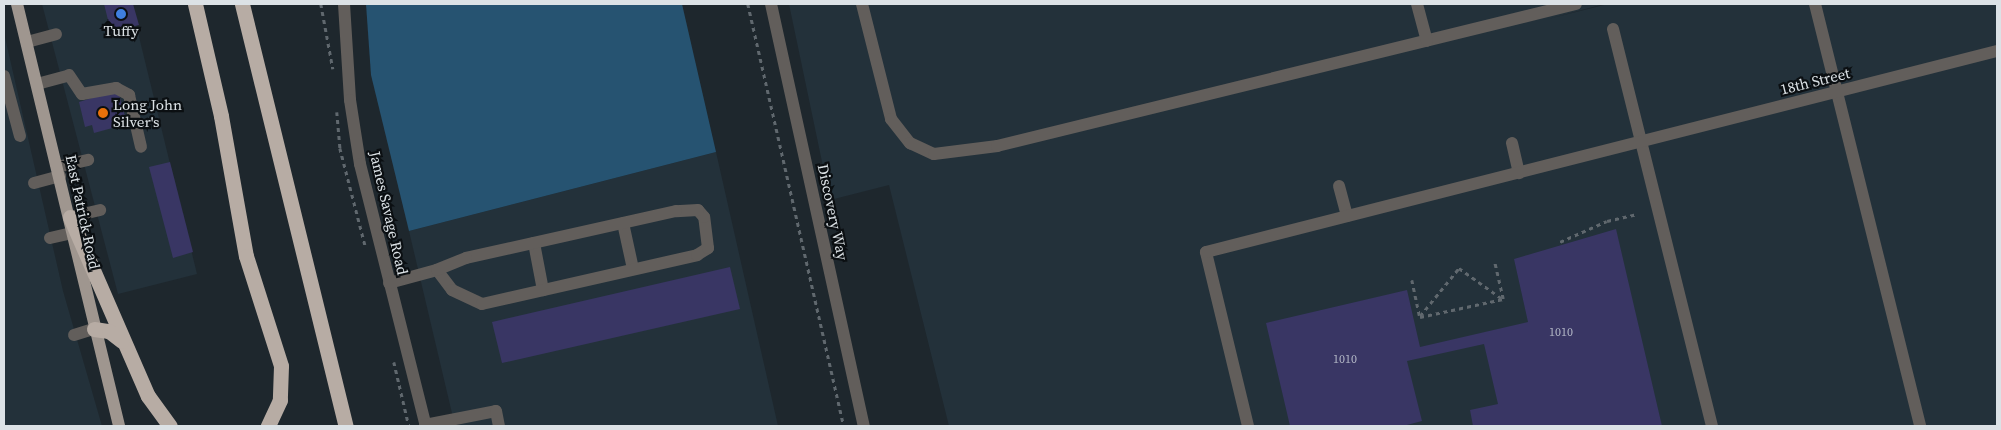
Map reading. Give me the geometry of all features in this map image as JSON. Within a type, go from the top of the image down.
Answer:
[{"type":"highway","points":[[195,4],[217,97],[246,256],[282,366],[280,400],[268,426]]},
{"type":"highway","points":[[242,4],[346,426]]},
{"type":"highway","points":[[70,217],[123,342],[152,404],[170,426]]},
{"type":"highway","points":[[94,329],[109,331],[123,342]]},
{"type":"main road","name":"East Patrick Road","points":[[18,4],[70,217],[71,234],[119,426]]},
{"type":"street","name":"James Savage Road","points":[[344,4],[355,138],[389,284],[426,426]]},
{"type":"street","name":"Discovery Way","points":[[771,4],[864,426]]},
{"type":"street","points":[[862,4],[891,119],[910,144],[934,154],[997,146],[1576,4]]},
{"type":"street","points":[[1417,4],[1426,41]]},
{"type":"street","points":[[1815,4],[1839,92],[1920,426]]},
{"type":"street","points":[[1613,28],[1712,426]]},
{"type":"street","points":[[27,42],[56,34]]},
{"type":"street","name":"18th Street","points":[[1248,426],[1206,252],[1997,51]]},
{"type":"street","points":[[37,84],[68,75],[82,94],[124,90],[129,95],[141,147]]},
{"type":"street","points":[[4,76],[17,136],[4,93]]},
{"type":"street","points":[[1512,143],[1519,173]]},
{"type":"street","points":[[34,183],[88,160]]},
{"type":"street","points":[[1339,186],[1347,216]]},
{"type":"street","points":[[70,217],[100,210]]},
{"type":"street","points":[[389,284],[437,270],[466,258],[676,211],[698,210],[704,217],[708,248],[696,255],[482,304],[452,290],[437,270]]},
{"type":"street","points":[[623,223],[634,269]]},
{"type":"street","points":[[50,238],[71,234]]},
{"type":"street","points":[[534,243],[543,290]]},
{"type":"street","points":[[74,335],[94,329]]},
{"type":"street","points":[[426,426],[496,411],[499,426]]},
{"type":"path","points":[[748,4],[844,426]]},
{"type":"path","points":[[1560,242],[1606,221],[1637,214]]},
{"type":"path","points":[[1494,261],[1503,299]]},
{"type":"path","points":[[1420,317],[1459,268],[1503,299]]},
{"type":"path","points":[[1412,280],[1420,317]]},
{"type":"path","points":[[1420,317],[1503,299]]},
{"type":"shaded area","points":[[42,4],[131,4],[197,274],[118,294]]},
{"type":"shaded area","points":[[366,4],[682,4],[716,152],[409,231],[371,75]]},
{"type":"shaded area","points":[[789,4],[1604,4],[1548,19],[1608,4],[1997,4],[1997,426],[949,426],[889,185],[830,200]]},
{"type":"shaded area","points":[[4,33],[63,291],[102,426],[4,426]]},
{"type":"shaded area","points":[[716,152],[778,426],[455,426],[409,231]]},
{"type":"building","name":"Tuffy","points":[[104,4],[133,4],[139,25],[111,32]]},
{"type":"building","name":"Long John Silver's","points":[[118,90],[127,124],[94,133],[92,125],[85,127],[79,102]]},
{"type":"building","points":[[170,162],[193,252],[173,258],[149,167]]},
{"type":"building","points":[[1616,229],[1662,426],[1473,426],[1470,410],[1498,404],[1484,344],[1407,361],[1422,421],[1403,426],[1290,426],[1266,323],[1407,290],[1420,347],[1528,322],[1514,259]]},
{"type":"building","points":[[730,267],[740,309],[502,363],[492,322]]},
{"type":"place","name":"Tuffy","points":[[121,14]]},
{"type":"place","name":"Long John Silver's","points":[[103,113]]}]
